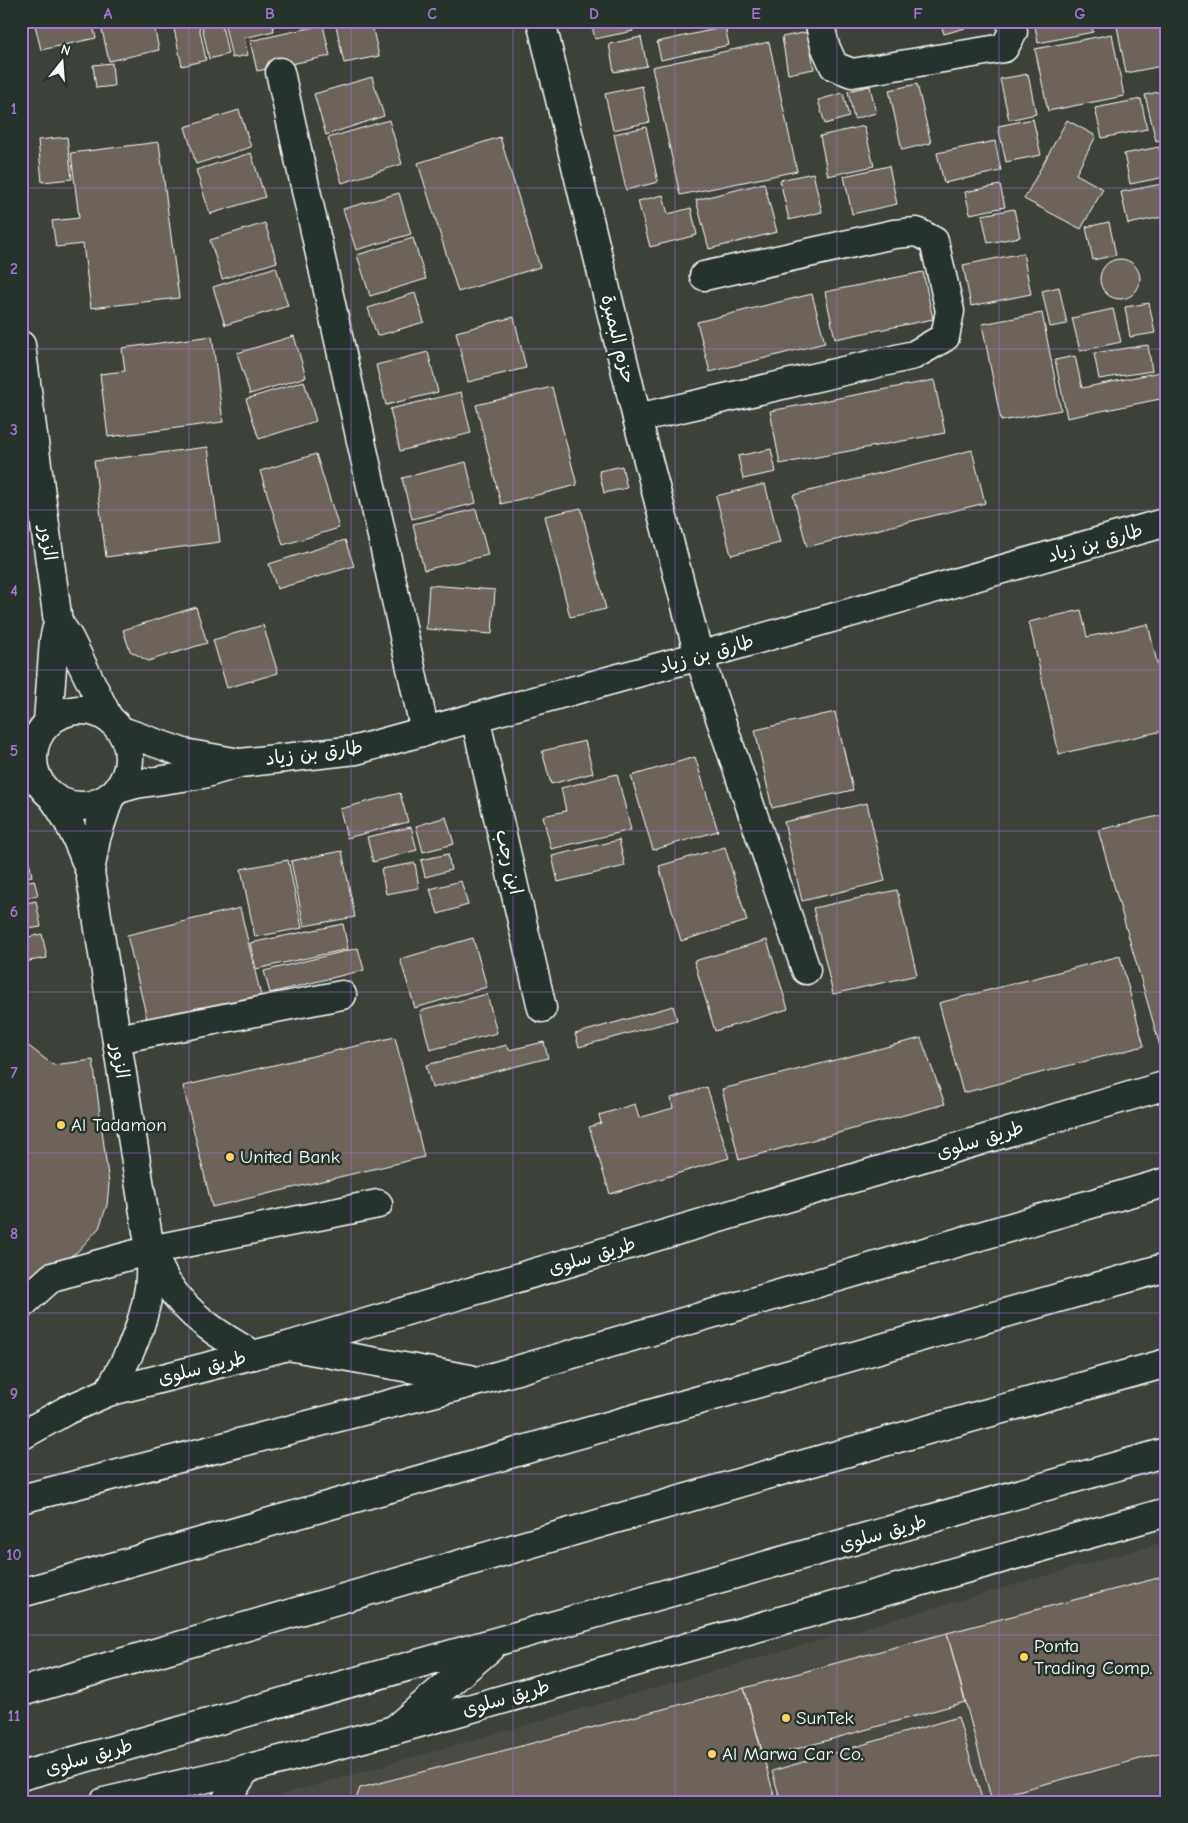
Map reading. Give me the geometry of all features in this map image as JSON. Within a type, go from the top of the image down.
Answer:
[{"type":"main road","name":"حزم البمبرة","points":[[541,21],[637,418],[699,656],[806,970]]},
{"type":"main road","points":[[820,21],[825,46],[834,66],[852,72],[1004,48],[1013,32],[1011,21]]},
{"type":"main road","points":[[280,72],[425,732]]},
{"type":"main road","points":[[637,418],[914,356],[945,337],[950,311],[934,241],[918,232],[894,234],[704,276]]},
{"type":"main road","name":"الزور","points":[[21,345],[58,622],[37,730]]},
{"type":"main road","name":"طارق بن زياد","points":[[114,793],[136,784],[203,774],[240,763],[356,750],[699,656],[1167,522]]},
{"type":"main road","name":"الزور","points":[[58,622],[69,638],[115,725]]},
{"type":"main road","points":[[78,710],[94,712],[115,725],[128,748],[129,766],[123,782],[114,793],[102,802],[83,806],[72,805],[39,788],[33,763],[37,730],[62,714],[78,710]]},
{"type":"main road","name":"ابن رجب","points":[[475,717],[542,1008]]},
{"type":"main road","name":"طارق بن زياد","points":[[115,725],[184,753],[240,763]]},
{"type":"main road","name":"الزور","points":[[39,788],[65,814],[76,835],[90,872],[150,1250],[149,1288],[141,1325],[128,1359],[108,1392]]},
{"type":"main road","name":"الزور","points":[[90,872],[102,816],[114,793]]},
{"type":"main road","points":[[117,1039],[342,995]]},
{"type":"main road","name":"طريق سلوى","points":[[21,1436],[30,1429],[67,1410],[108,1392],[288,1346],[1167,1085]]},
{"type":"main road","points":[[21,1499],[479,1381],[1167,1182]]},
{"type":"main road","points":[[21,1305],[52,1277],[150,1250],[378,1204]]},
{"type":"main road","name":"الزور","points":[[150,1250],[168,1283],[191,1312],[221,1336],[254,1354]]},
{"type":"main road","points":[[21,1593],[1167,1267]]},
{"type":"main road","points":[[288,1346],[479,1381]]},
{"type":"main road","points":[[21,1692],[780,1471],[1167,1363]]},
{"type":"main road","name":"طريق سلوى","points":[[21,1776],[1167,1452]]},
{"type":"main road","name":"طريق سلوى","points":[[104,1802],[246,1770],[394,1730],[1167,1512]]},
{"type":"main road","points":[[394,1730],[498,1642]]},
{"type":"main road","points":[[225,1802],[246,1770]]},
{"type":"shaded area","points":[[1167,1541],[1167,1795],[1142,1802],[266,1802],[267,1799]]},
{"type":"building","points":[[34,21],[92,21],[96,38],[41,50]]},
{"type":"building","points":[[100,21],[153,21],[159,50],[109,61]]},
{"type":"building","points":[[198,21],[206,60],[182,66],[173,24]]},
{"type":"building","points":[[201,21],[221,21],[228,54],[209,59]]},
{"type":"building","points":[[224,21],[272,21],[274,31],[244,38],[248,55],[232,58]]},
{"type":"building","points":[[335,21],[371,21],[379,56],[344,63]]},
{"type":"building","points":[[591,21],[631,21],[633,31],[595,39]]},
{"type":"building","points":[[730,21],[757,21],[732,27]]},
{"type":"building","points":[[940,21],[978,21],[979,24],[944,34]]},
{"type":"building","points":[[1034,21],[1091,21],[1093,32],[1038,43]]},
{"type":"building","points":[[1116,21],[1167,21],[1167,65],[1126,73]]},
{"type":"building","points":[[323,25],[330,56],[257,71],[250,41]]},
{"type":"building","points":[[725,27],[729,45],[661,60],[657,42]]},
{"type":"building","points":[[808,32],[814,69],[788,74],[782,37]]},
{"type":"building","points":[[1112,34],[1124,96],[1048,111],[1035,49]]},
{"type":"building","points":[[641,37],[647,66],[614,72],[609,44]]},
{"type":"building","points":[[769,42],[797,171],[680,195],[652,67]]},
{"type":"building","points":[[112,63],[114,86],[96,88],[93,65]]},
{"type":"building","points":[[1028,74],[1036,114],[1009,120],[1000,79]]},
{"type":"building","points":[[372,77],[384,116],[326,135],[314,94]]},
{"type":"building","points":[[917,84],[931,143],[902,150],[889,90]]},
{"type":"building","points":[[642,86],[650,122],[613,130],[605,94]]},
{"type":"building","points":[[870,86],[876,113],[854,119],[848,91]]},
{"type":"building","points":[[1167,90],[1167,138],[1156,141],[1145,95]]},
{"type":"building","points":[[843,93],[849,117],[825,124],[818,100]]},
{"type":"building","points":[[1141,99],[1147,129],[1102,138],[1095,108]]},
{"type":"building","points":[[239,110],[251,147],[196,164],[185,127]]},
{"type":"building","points":[[1033,119],[1041,155],[1006,162],[998,126]]},
{"type":"building","points":[[389,120],[402,164],[342,183],[328,138]]},
{"type":"building","points":[[1067,120],[1096,136],[1076,174],[1103,189],[1081,229],[1024,199]]},
{"type":"building","points":[[864,126],[874,166],[828,176],[820,136]]},
{"type":"building","points":[[646,127],[658,182],[626,190],[614,134]]},
{"type":"building","points":[[67,137],[72,179],[42,182],[38,140]]},
{"type":"building","points":[[500,137],[540,267],[458,292],[418,163]]},
{"type":"building","points":[[995,141],[1001,171],[944,183],[937,153]]},
{"type":"building","points":[[159,142],[179,298],[91,308],[83,244],[56,247],[52,221],[79,218],[71,153]]},
{"type":"building","points":[[1159,147],[1165,177],[1130,184],[1124,154]]},
{"type":"building","points":[[251,153],[265,197],[210,214],[196,170]]},
{"type":"building","points":[[889,166],[897,204],[852,214],[844,176]]},
{"type":"building","points":[[813,173],[822,212],[789,220],[780,180]]},
{"type":"building","points":[[764,183],[777,232],[709,249],[696,200]]},
{"type":"building","points":[[1167,183],[1167,216],[1128,224],[1121,192]]},
{"type":"building","points":[[1000,185],[1005,207],[970,214],[965,192]]},
{"type":"building","points":[[399,193],[411,234],[356,250],[343,209]]},
{"type":"building","points":[[663,195],[668,214],[691,208],[697,235],[650,247],[638,201]]},
{"type":"building","points":[[1014,209],[1020,237],[988,243],[982,215]]},
{"type":"building","points":[[1109,222],[1116,255],[1093,260],[1086,227]]},
{"type":"building","points":[[265,223],[277,262],[222,279],[210,240]]},
{"type":"building","points":[[413,238],[426,279],[370,296],[357,255]]},
{"type":"building","points":[[1023,253],[1031,294],[971,306],[963,265]]},
{"type":"building","points":[[1120,259],[1134,265],[1140,279],[1134,293],[1120,299],[1106,293],[1100,279],[1106,265]]},
{"type":"building","points":[[276,267],[288,306],[225,325],[213,287]]},
{"type":"building","points":[[923,272],[933,319],[835,339],[825,292]]},
{"type":"building","points":[[1059,287],[1067,324],[1050,327],[1042,291]]},
{"type":"building","points":[[415,293],[424,322],[377,336],[368,308]]},
{"type":"building","points":[[812,294],[825,343],[710,372],[697,322]]},
{"type":"building","points":[[1149,303],[1155,333],[1130,337],[1125,307]]},
{"type":"building","points":[[1113,309],[1121,342],[1080,351],[1072,318]]},
{"type":"building","points":[[1042,313],[1061,410],[1001,421],[982,324]]},
{"type":"building","points":[[514,317],[526,368],[468,382],[456,332]]},
{"type":"building","points":[[212,336],[223,422],[108,437],[100,374],[125,371],[122,348]]},
{"type":"building","points":[[294,336],[306,377],[250,394],[237,353]]},
{"type":"building","points":[[1148,345],[1152,371],[1099,379],[1094,353]]},
{"type":"building","points":[[428,352],[438,392],[386,405],[376,365]]},
{"type":"building","points":[[1075,356],[1082,388],[1160,372],[1165,398],[1067,418],[1055,360]]},
{"type":"building","points":[[934,380],[945,433],[780,464],[770,411]]},
{"type":"building","points":[[304,381],[316,421],[259,439],[246,399]]},
{"type":"building","points":[[552,387],[577,485],[501,504],[476,405]]},
{"type":"building","points":[[461,392],[471,433],[400,451],[390,409]]},
{"type":"building","points":[[208,447],[220,542],[106,557],[94,461]]},
{"type":"building","points":[[771,449],[776,472],[743,479],[738,456]]},
{"type":"building","points":[[972,450],[985,503],[807,547],[793,495]]},
{"type":"building","points":[[316,454],[339,528],[283,545],[260,471]]},
{"type":"building","points":[[466,462],[476,503],[412,519],[402,478]]},
{"type":"building","points":[[622,466],[627,488],[604,493],[599,471]]},
{"type":"building","points":[[765,484],[780,543],[731,555],[716,496]]},
{"type":"building","points":[[581,508],[606,609],[570,617],[545,516]]},
{"type":"building","points":[[476,509],[488,555],[424,570],[413,524]]},
{"type":"building","points":[[345,540],[354,566],[277,589],[269,564]]},
{"type":"building","points":[[429,585],[495,590],[492,634],[426,629]]},
{"type":"building","points":[[196,607],[207,643],[148,661],[130,651],[123,630]]},
{"type":"building","points":[[1081,610],[1087,637],[1148,624],[1167,706],[1167,730],[1059,754],[1029,622]]},
{"type":"building","points":[[263,625],[278,673],[227,688],[213,640]]},
{"type":"building","points":[[835,712],[853,790],[772,808],[755,730]]},
{"type":"building","points":[[585,741],[593,773],[551,784],[542,751]]},
{"type":"building","points":[[695,757],[718,831],[653,850],[631,776]]},
{"type":"building","points":[[617,774],[631,830],[551,849],[543,816],[566,811],[561,788]]},
{"type":"building","points":[[400,793],[408,822],[347,838],[340,809]]},
{"type":"building","points":[[867,803],[885,881],[802,901],[784,822]]},
{"type":"building","points":[[1167,814],[1167,1044],[1160,1046],[1098,830]]},
{"type":"building","points":[[446,817],[454,844],[423,852],[416,826]]},
{"type":"building","points":[[411,827],[417,850],[373,862],[367,837]]},
{"type":"building","points":[[619,840],[625,866],[558,882],[552,856]]},
{"type":"building","points":[[25,841],[32,876],[21,878],[21,842]]},
{"type":"building","points":[[725,847],[747,921],[681,941],[659,866]]},
{"type":"building","points":[[342,851],[355,917],[304,926],[291,861]]},
{"type":"building","points":[[448,854],[451,870],[425,877],[421,860]]},
{"type":"building","points":[[288,860],[302,928],[255,937],[241,869]]},
{"type":"building","points":[[415,863],[419,888],[386,894],[381,869]]},
{"type":"building","points":[[34,880],[38,895],[21,899],[21,883]]},
{"type":"building","points":[[461,881],[468,905],[438,914],[430,889]]},
{"type":"building","points":[[897,890],[917,975],[833,994],[813,908]]},
{"type":"building","points":[[36,901],[41,927],[21,930],[21,904]]},
{"type":"building","points":[[240,908],[261,996],[148,1023],[127,935]]},
{"type":"building","points":[[343,924],[348,949],[256,969],[250,943]]},
{"type":"building","points":[[42,934],[47,958],[23,962],[21,939]]},
{"type":"building","points":[[473,938],[487,987],[415,1008],[400,959]]},
{"type":"building","points":[[767,940],[788,1009],[715,1031],[694,961]]},
{"type":"building","points":[[358,948],[364,970],[270,993],[264,971]]},
{"type":"building","points":[[1120,956],[1144,1046],[963,1093],[939,1003]]},
{"type":"building","points":[[487,994],[497,1033],[430,1050],[420,1011]]},
{"type":"building","points":[[673,1006],[677,1020],[579,1047],[575,1034]]},
{"type":"building","points":[[395,1037],[424,1157],[212,1207],[183,1086]]},
{"type":"building","points":[[921,1038],[945,1104],[739,1160],[722,1089]]},
{"type":"building","name":"Al Tadamon","points":[[21,1040],[53,1065],[93,1060],[109,1184],[107,1205],[99,1228],[77,1252],[34,1279],[21,1281]]},
{"type":"building","points":[[544,1042],[548,1058],[432,1088],[426,1065],[507,1045],[509,1050]]},
{"type":"building","points":[[707,1087],[729,1158],[610,1194],[589,1127],[601,1123],[599,1115],[635,1104],[639,1118],[673,1108],[671,1098]]},
{"type":"building","points":[[1162,1577],[1167,1597],[1167,1752],[991,1798],[947,1633]]},
{"type":"building","points":[[947,1633],[965,1702],[764,1758],[744,1688]]},
{"type":"building","points":[[744,1688],[776,1802],[355,1802],[360,1788]]},
{"type":"building","points":[[958,1717],[983,1802],[781,1802],[772,1771]]},
{"type":"place","name":"Al Tadamon","points":[[61,1125]]},
{"type":"place","name":"United Bank","points":[[230,1157]]},
{"type":"place","name":"Ponta Trading Comp.","points":[[1024,1657]]},
{"type":"place","name":"SunTek","points":[[786,1718]]},
{"type":"place","name":"Al Marwa Car Co.","points":[[712,1754]]}]
